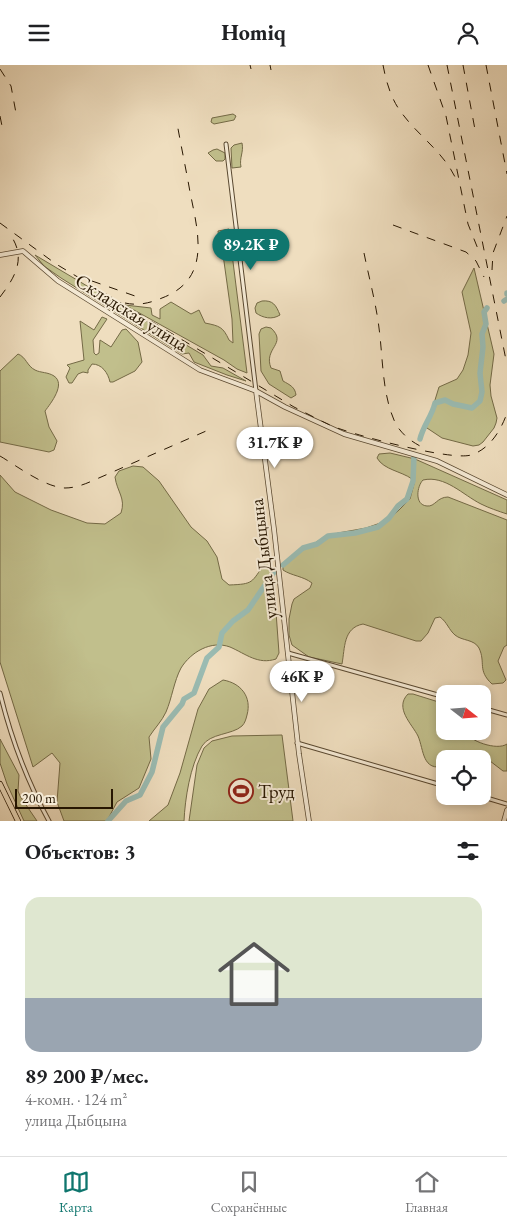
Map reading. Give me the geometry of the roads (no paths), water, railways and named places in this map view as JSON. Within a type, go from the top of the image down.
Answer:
[{"type":"main road","points":[[0,784],[18,821]]},
{"type":"street","name":"улица Дыбцына","points":[[226,144],[288,653],[297,743],[309,821]]},
{"type":"street","name":"Складская улица","points":[[0,255],[23,251],[58,281],[181,359],[213,375],[256,391]]},
{"type":"street","points":[[256,391],[332,429],[428,458],[507,495]]},
{"type":"street","points":[[288,653],[436,694]]},
{"type":"street","points":[[0,693],[5,715],[27,779],[49,821]]},
{"type":"street","points":[[491,711],[507,715]]},
{"type":"street","points":[[297,743],[436,783]]},
{"type":"street","points":[[491,799],[507,804]]},
{"type":"street","points":[[504,821],[507,810]]},
{"type":"waterway","points":[[420,439],[435,403],[445,400],[453,404],[472,408],[480,401],[482,392],[480,373],[483,347],[482,334],[486,324],[484,312],[487,308]]},
{"type":"waterway","points":[[283,565],[303,548],[317,544],[328,536],[355,533],[378,527],[389,518],[398,506],[407,499],[413,481],[414,456]]},
{"type":"waterway","points":[[108,821],[126,801],[140,795],[152,772],[163,727],[184,699],[194,693],[207,658],[219,647],[222,633],[233,621],[248,610],[274,572]]},
{"type":"railway","points":[[250,65],[251,69]]},
{"type":"railway","points":[[270,65],[271,70]]},
{"type":"railway","points":[[383,65],[389,90],[397,107],[444,160],[456,179]]},
{"type":"railway","points":[[428,65],[446,116],[468,224],[480,254]]},
{"type":"railway","points":[[447,65],[507,365]]},
{"type":"railway","points":[[463,65],[476,135]]},
{"type":"railway","points":[[486,65],[507,174]]},
{"type":"railway","points":[[0,69],[11,86],[16,113]]},
{"type":"railway","points":[[0,116],[3,131]]},
{"type":"railway","points":[[125,303],[135,304],[153,301],[178,290],[189,279],[195,267],[198,253],[198,238],[177,123]]},
{"type":"railway","points":[[492,270],[493,253],[507,216]]},
{"type":"railway","points":[[0,223],[56,264],[294,407],[332,426],[402,446],[460,456],[471,455],[489,444],[502,426],[507,413]]},
{"type":"railway","points":[[393,225],[466,252],[476,261],[484,277]]},
{"type":"railway","points":[[0,297],[11,282],[17,266],[17,250],[9,233]]},
{"type":"railway","points":[[364,253],[378,319],[385,386],[390,409],[396,424],[402,432],[420,446]]},
{"type":"railway","points":[[92,281],[135,296]]},
{"type":"railway","points":[[0,456],[48,484],[65,488],[89,482],[213,428]]},
{"type":"place","name":"Труд","points":[[241,791]]}]
